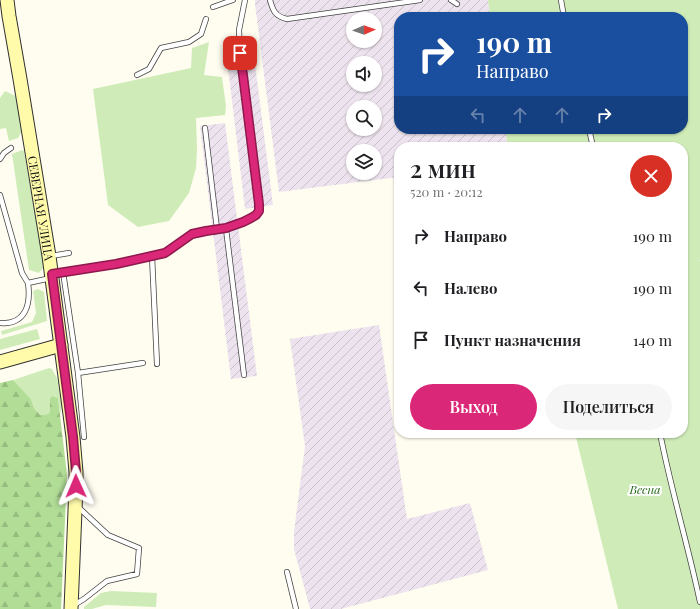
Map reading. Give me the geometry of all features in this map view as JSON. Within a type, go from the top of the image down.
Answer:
[{"type":"main road","name":"СЕВЕРНАЯ УЛИЦА","points":[[7,0],[7,16],[20,79],[49,256],[56,275],[61,345],[69,402],[76,472],[71,608]]},
{"type":"main road","points":[[0,362],[61,345]]},
{"type":"lane","points":[[213,7],[233,0]]},
{"type":"lane","points":[[28,283],[56,275],[165,253],[192,234],[226,228],[256,215],[259,211],[259,204],[240,53],[239,30],[245,0]]},
{"type":"lane","points":[[270,0],[276,14],[287,19],[420,0]]},
{"type":"lane","points":[[451,0],[457,4]]},
{"type":"lane","points":[[561,0],[563,12]]},
{"type":"lane","points":[[137,75],[149,69],[162,48],[189,42],[201,34],[206,19]]},
{"type":"lane","points":[[205,128],[217,229]]},
{"type":"lane","points":[[0,159],[4,153],[11,148]]},
{"type":"lane","points":[[0,195],[22,273],[28,283],[29,295],[28,304],[24,315],[11,322],[0,323]]},
{"type":"lane","points":[[226,228],[244,375]]},
{"type":"lane","points":[[49,256],[69,253]]},
{"type":"lane","points":[[152,256],[157,364]]},
{"type":"lane","points":[[56,275],[78,373],[84,437]]},
{"type":"lane","points":[[78,373],[143,363]]},
{"type":"lane","points":[[661,438],[666,467],[692,564],[700,602]]},
{"type":"lane","points":[[71,608],[107,581],[137,574],[138,548],[108,534],[75,504]]},
{"type":"lane","points":[[287,572],[296,609]]},
{"type":"shaded area","points":[[255,0],[488,0],[489,12],[394,12],[394,134],[506,134],[507,142],[394,142],[394,178],[382,179],[382,144],[346,144],[346,180],[375,180],[279,192]]},
{"type":"shaded area","points":[[255,64],[273,205],[245,209],[228,68]]},
{"type":"shaded area","points":[[225,123],[257,376],[231,379],[200,126]]},
{"type":"shaded area","points":[[379,325],[394,438],[395,438],[407,519],[470,503],[488,570],[341,609],[310,609],[294,549],[294,532],[305,446],[290,339]]},
{"type":"green space","name":"Весна","points":[[488,0],[700,0],[700,609],[618,609],[576,438],[688,438],[688,142],[507,142],[506,134],[688,134],[688,12],[489,12]]},
{"type":"green space","points":[[209,42],[204,75],[222,77],[226,106],[225,115],[196,118],[196,168],[189,193],[169,221],[138,227],[108,205],[93,89],[191,68],[192,48]]},
{"type":"green space","points":[[5,91],[18,97],[25,125],[18,138],[9,141],[6,128],[0,129],[0,98]]},
{"type":"green space","points":[[22,150],[24,151],[44,267],[39,273],[29,270],[12,154]]},
{"type":"green space","points":[[38,289],[44,292],[47,321],[2,335],[1,331],[32,322],[36,313],[33,291]]},
{"type":"green space","points":[[37,329],[40,339],[0,350],[0,339]]},
{"type":"green space","points":[[49,368],[52,369],[57,378],[62,406],[60,414],[58,398],[52,396],[50,398],[49,414],[40,415],[34,408],[31,399],[13,380]]},
{"type":"green space","points":[[13,380],[31,399],[34,408],[40,415],[49,414],[50,398],[52,396],[58,398],[67,475],[61,609],[0,609],[0,383]]},
{"type":"green space","points":[[111,591],[157,593],[156,607],[106,605],[92,609],[84,609],[84,607],[101,593]]},
{"type":"route","points":[[76,486],[73,437],[52,274],[116,264],[165,253],[192,234],[226,228],[243,222],[256,215],[259,211],[259,204],[240,53]]}]
